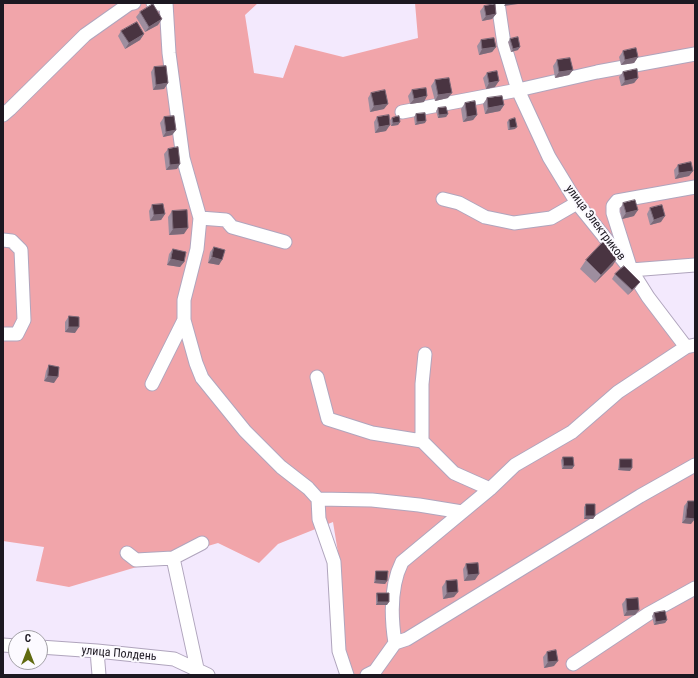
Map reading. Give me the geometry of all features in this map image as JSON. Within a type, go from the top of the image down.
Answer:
[{"type":"street","points":[[3,114],[10,110],[85,35],[129,4],[134,3]]},
{"type":"street","name":"улица Электриков","points":[[498,3],[504,44],[518,90],[549,157],[577,203],[631,270],[648,297],[690,346]]},
{"type":"street","points":[[161,4],[183,158],[200,218],[198,249],[184,300],[184,320],[196,363],[202,378],[245,431],[281,467],[308,488],[318,499],[319,519],[334,562],[339,651],[347,675]]},
{"type":"street","points":[[402,112],[518,90],[597,72],[695,54]]},
{"type":"street","points":[[695,187],[618,201],[613,206],[613,213],[631,270],[695,265]]},
{"type":"street","points":[[442,199],[460,203],[485,217],[514,223],[551,218],[577,203]]},
{"type":"street","points":[[200,218],[226,220],[232,227],[285,242]]},
{"type":"street","points":[[3,240],[12,241],[21,250],[24,320],[17,334],[3,334]]},
{"type":"street","points":[[152,384],[184,320]]},
{"type":"street","points":[[395,643],[392,624],[394,582],[402,562],[490,489],[515,465],[572,432],[618,392],[690,346]]},
{"type":"street","points":[[422,441],[422,384],[425,354]]},
{"type":"street","points":[[317,377],[328,419],[372,433],[422,441],[454,473],[490,489]]},
{"type":"street","points":[[367,675],[375,671],[395,643],[407,638],[640,496],[695,465]]},
{"type":"street","points":[[318,499],[372,500],[419,505],[462,512]]},
{"type":"street","points":[[127,553],[136,560],[173,558],[202,543]]},
{"type":"street","points":[[173,558],[197,672]]},
{"type":"street","points":[[573,664],[648,614],[695,588]]},
{"type":"street","name":"улица Полдень","points":[[48,648],[97,651],[174,659],[197,672],[208,675]]},
{"type":"street","points":[[97,651],[99,675]]},
{"type":"shaded area","points":[[3,3],[258,3],[245,15],[254,73],[283,78],[295,45],[343,57],[418,38],[415,3],[695,3],[695,265],[632,270],[686,346],[695,345],[695,675],[353,675],[343,643],[340,565],[333,522],[278,544],[259,563],[218,543],[69,587],[36,581],[44,547],[3,541]]},
{"type":"building","points":[[153,4],[162,19],[149,27],[140,12]]},
{"type":"building","points":[[495,4],[496,14],[486,16],[484,6]]},
{"type":"building","points":[[137,22],[144,34],[129,43],[121,31]]},
{"type":"building","points":[[518,37],[520,47],[513,49],[510,39]]},
{"type":"building","points":[[494,38],[496,47],[482,49],[481,40]]},
{"type":"building","points":[[636,48],[638,57],[625,60],[623,51]]},
{"type":"building","points":[[570,58],[573,70],[559,72],[557,60]]},
{"type":"building","points":[[166,66],[168,83],[156,85],[154,67]]},
{"type":"building","points":[[637,69],[638,78],[625,81],[623,72]]},
{"type":"building","points":[[497,71],[499,81],[489,83],[487,73]]},
{"type":"building","points":[[449,78],[452,93],[438,95],[435,80]]},
{"type":"building","points":[[426,88],[427,96],[414,99],[412,90]]},
{"type":"building","points":[[385,90],[388,104],[374,106],[371,93]]},
{"type":"building","points":[[502,96],[504,105],[488,108],[487,98]]},
{"type":"building","points":[[475,101],[477,115],[467,117],[465,103]]},
{"type":"building","points":[[446,107],[448,114],[439,115],[438,108]]},
{"type":"building","points":[[425,113],[426,121],[417,122],[416,114]]},
{"type":"building","points":[[389,115],[390,125],[379,127],[377,117]]},
{"type":"building","points":[[174,116],[176,130],[166,132],[164,117]]},
{"type":"building","points":[[399,116],[400,122],[393,123],[392,118]]},
{"type":"building","points":[[515,118],[517,127],[510,128],[509,120]]},
{"type":"building","points":[[178,147],[180,164],[170,165],[168,149]]},
{"type":"building","points":[[691,162],[693,171],[679,173],[678,165]]},
{"type":"building","points":[[635,200],[638,210],[626,213],[623,203]]},
{"type":"building","points":[[163,204],[165,214],[154,215],[152,205]]},
{"type":"building","points":[[662,205],[665,216],[654,220],[650,208]]},
{"type":"building","points":[[187,210],[188,228],[173,229],[172,211]]},
{"type":"building","points":[[603,242],[618,257],[601,275],[586,260]]},
{"type":"building","points":[[214,247],[225,250],[222,260],[212,257]]},
{"type":"building","points":[[173,249],[186,252],[184,262],[171,259]]},
{"type":"building","points":[[624,266],[640,282],[632,290],[615,274]]},
{"type":"building","points":[[69,316],[79,317],[79,327],[69,327]]},
{"type":"building","points":[[49,365],[59,367],[58,377],[48,376]]},
{"type":"building","points":[[563,457],[573,457],[574,466],[564,466]]},
{"type":"building","points":[[620,459],[632,459],[632,468],[620,468]]},
{"type":"building","points":[[688,501],[695,501],[695,519],[686,518]]},
{"type":"building","points":[[586,504],[595,504],[595,516],[586,516]]},
{"type":"building","points":[[478,563],[479,574],[468,575],[466,564]]},
{"type":"building","points":[[376,571],[388,571],[387,581],[376,580]]},
{"type":"building","points":[[457,580],[458,592],[447,593],[446,581]]},
{"type":"building","points":[[377,593],[389,593],[389,602],[378,602]]},
{"type":"building","points":[[638,598],[639,610],[627,611],[626,599]]},
{"type":"building","points":[[665,611],[667,620],[656,622],[654,613]]},
{"type":"building","points":[[556,650],[558,661],[548,662],[547,652]]}]
